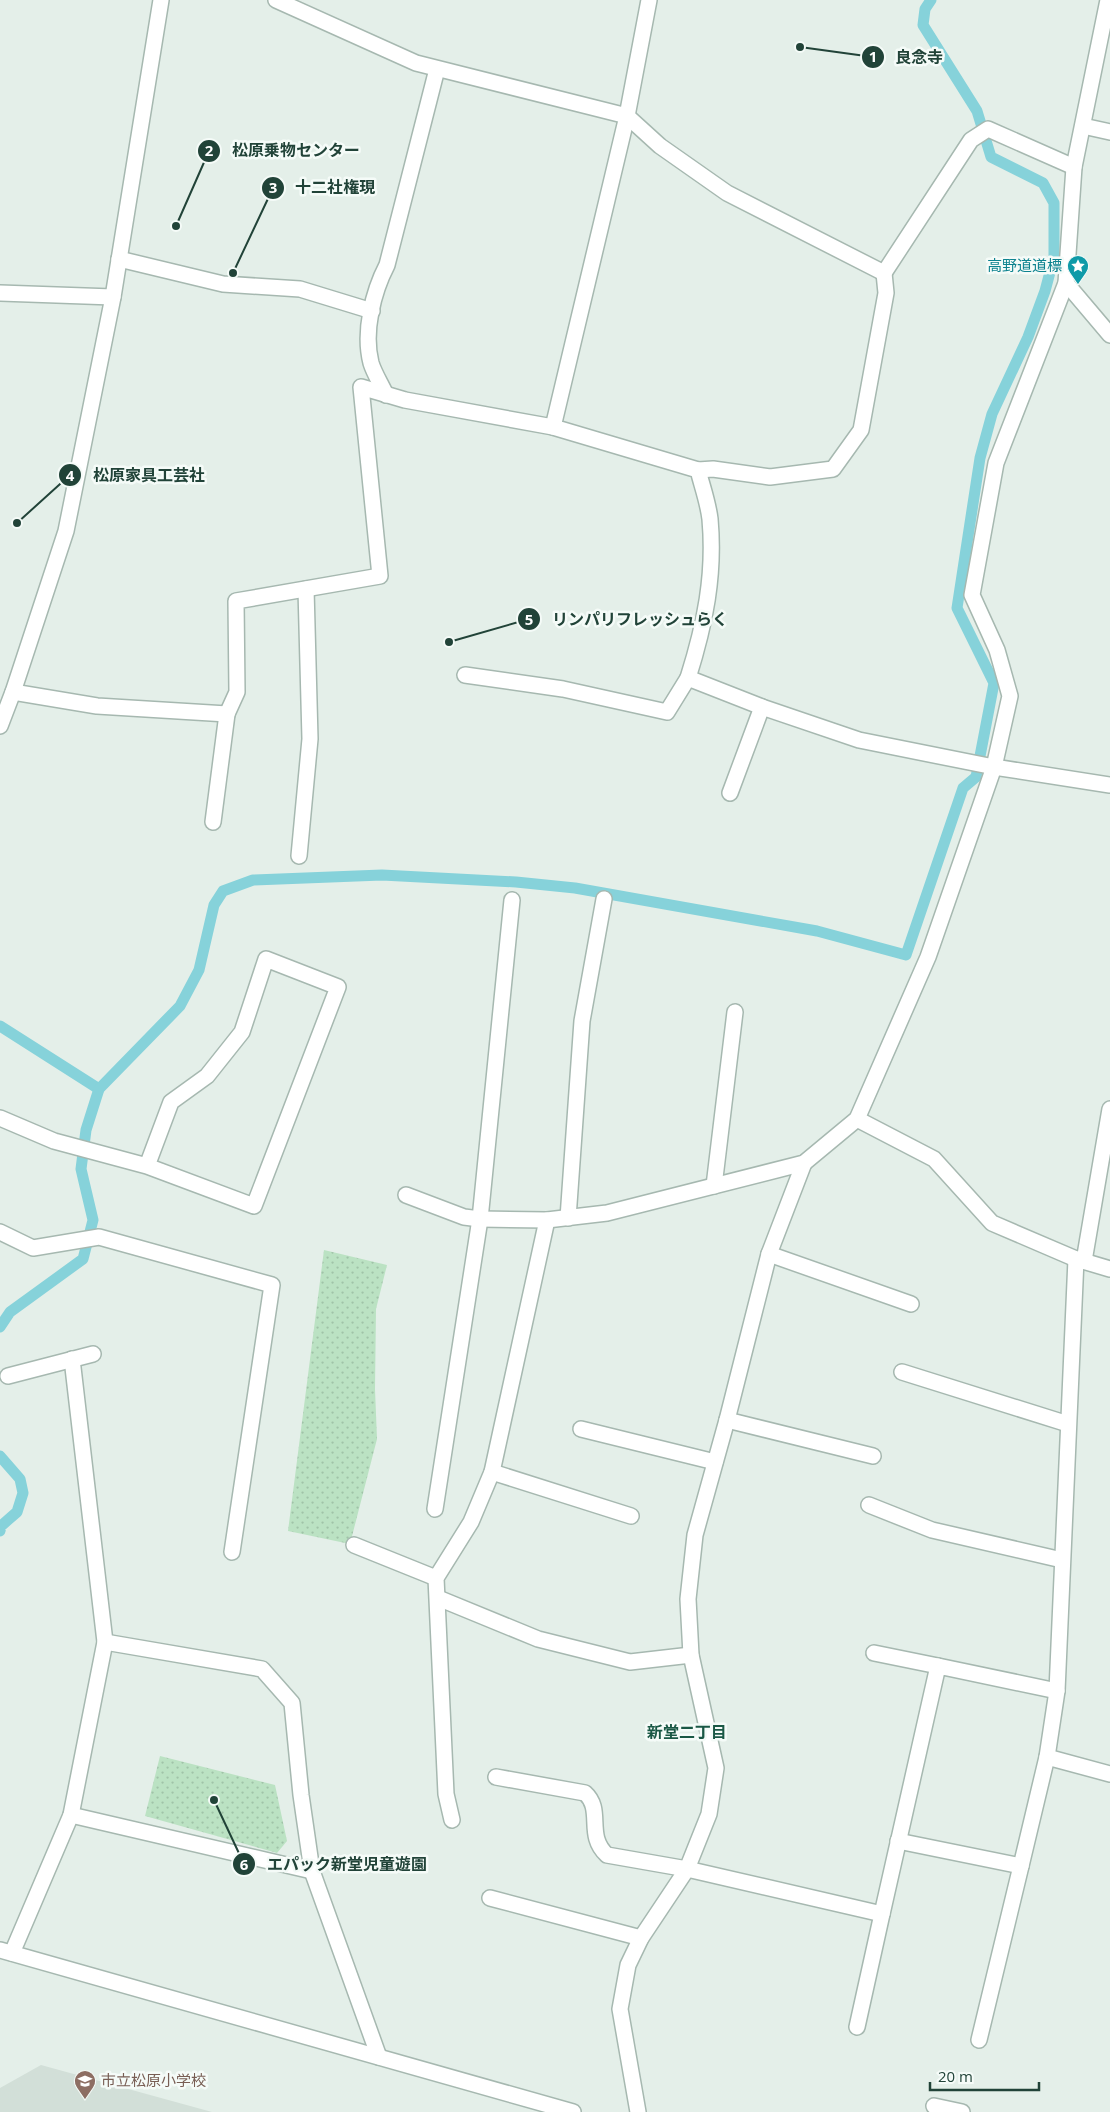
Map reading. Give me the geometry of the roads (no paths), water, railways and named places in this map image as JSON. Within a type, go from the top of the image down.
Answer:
[{"type":"street","points":[[0,726],[66,531],[113,297],[161,0]]},
{"type":"street","points":[[276,0],[416,62],[627,116],[660,146],[727,193],[884,273]]},
{"type":"street","points":[[553,427],[627,116],[649,0]]},
{"type":"street","points":[[406,1195],[464,1217],[480,1219],[547,1220],[607,1212],[804,1163],[857,1119],[928,957],[993,767],[1010,696],[997,650],[972,595],[996,463],[1066,283],[1074,166],[1108,0]]},
{"type":"street","points":[[386,395],[371,362],[369,328],[377,284],[387,265],[437,68]]},
{"type":"street","points":[[1083,126],[1110,132]]},
{"type":"street","points":[[214,822],[227,714],[237,692],[236,601],[380,576],[361,387],[405,400],[553,427],[698,470],[713,469],[770,477],[833,469],[861,430],[886,293],[884,273],[971,140],[988,129],[1074,166]]},
{"type":"street","points":[[119,259],[223,284],[300,289],[372,310]]},
{"type":"street","points":[[1066,283],[1110,335]]},
{"type":"street","points":[[0,294],[113,297]]},
{"type":"street","points":[[465,675],[563,689],[667,712],[688,678],[702,631],[712,572],[710,517],[698,470]]},
{"type":"street","points":[[299,856],[310,739],[306,589]]},
{"type":"street","points":[[688,678],[762,708],[859,740],[993,767],[1110,785]]},
{"type":"street","points":[[13,692],[97,706],[227,714]]},
{"type":"street","points":[[730,792],[762,708]]},
{"type":"street","points":[[568,1218],[582,1021],[604,899]]},
{"type":"street","points":[[435,1509],[480,1219],[512,900]]},
{"type":"street","points":[[0,1118],[66,1146],[97,1152],[147,1166],[254,1206],[338,987],[266,959],[242,1032],[207,1076],[171,1102],[147,1166]]},
{"type":"street","points":[[714,1186],[735,1012]]},
{"type":"street","points":[[979,2040],[1047,1757],[1057,1691],[1068,1424],[1080,1260],[1110,1110]]},
{"type":"street","points":[[857,1119],[934,1159],[992,1223],[1080,1260],[1110,1270]]},
{"type":"street","points":[[638,2112],[620,2009],[628,1965],[641,1938],[687,1869],[709,1814],[716,1768],[690,1655],[688,1599],[695,1535],[727,1420],[769,1254],[804,1163]]},
{"type":"street","points":[[452,1820],[446,1794],[436,1578],[471,1522],[492,1472],[547,1220]]},
{"type":"street","points":[[0,1232],[33,1248],[99,1237],[272,1285],[232,1552]]},
{"type":"street","points":[[769,1254],[911,1304]]},
{"type":"street","points":[[8,1376],[93,1354]]},
{"type":"street","points":[[72,1359],[105,1642],[71,1815],[6,1952],[573,2112]]},
{"type":"street","points":[[902,1372],[1068,1424]]},
{"type":"street","points":[[727,1420],[873,1456]]},
{"type":"street","points":[[581,1429],[715,1462]]},
{"type":"street","points":[[492,1472],[631,1516]]},
{"type":"street","points":[[869,1505],[932,1530],[1062,1560]]},
{"type":"street","points":[[354,1545],[436,1578]]},
{"type":"street","points":[[438,1598],[538,1638],[630,1662],[690,1655]]},
{"type":"street","points":[[105,1642],[262,1669],[292,1703],[301,1795],[312,1871],[379,2057]]},
{"type":"street","points":[[874,1653],[1057,1691]]},
{"type":"street","points":[[857,2027],[938,1666]]},
{"type":"street","points":[[1047,1757],[1110,1774]]},
{"type":"street","points":[[496,1777],[585,1793],[593,1805],[596,1841],[607,1855],[687,1869],[882,1914]]},
{"type":"street","points":[[71,1815],[312,1871]]},
{"type":"street","points":[[898,1840],[1021,1866]]},
{"type":"street","points":[[490,1898],[641,1938]]},
{"type":"street","points":[[934,2106],[962,2112]]},
{"type":"waterway","points":[[0,1327],[10,1312],[83,1259],[93,1220],[81,1169],[86,1130],[99,1089],[180,1006],[199,970],[214,905],[223,891],[253,880],[382,875],[516,882],[575,888],[817,931],[906,955],[963,788],[976,777],[994,683],[957,608],[980,458],[992,414],[1028,337],[1045,291],[1054,257],[1054,203],[1043,183],[991,157],[977,111],[923,25],[925,9],[931,0]]},
{"type":"waterway","points":[[0,1026],[99,1089]]},
{"type":"waterway","points":[[0,1456],[20,1479],[23,1493],[17,1512],[1,1526],[0,1531]]},
{"type":"place","name":"良念寺","points":[[800,47]]},
{"type":"place","name":"松原乗物センター","points":[[176,226]]},
{"type":"place","name":"十二社権現","points":[[233,273]]},
{"type":"place","name":"高野道道標","points":[[1078,285]]},
{"type":"place","name":"松原家具工芸社","points":[[17,523]]},
{"type":"place","name":"リンパリフレッシュらく","points":[[449,642]]},
{"type":"place","name":"エパック新堂児童遊園","points":[[214,1800]]},
{"type":"place","name":"市立松原小学校","points":[[85,2100]]},
{"type":"district","name":"新堂二丁目","points":[[687,1732]]}]
